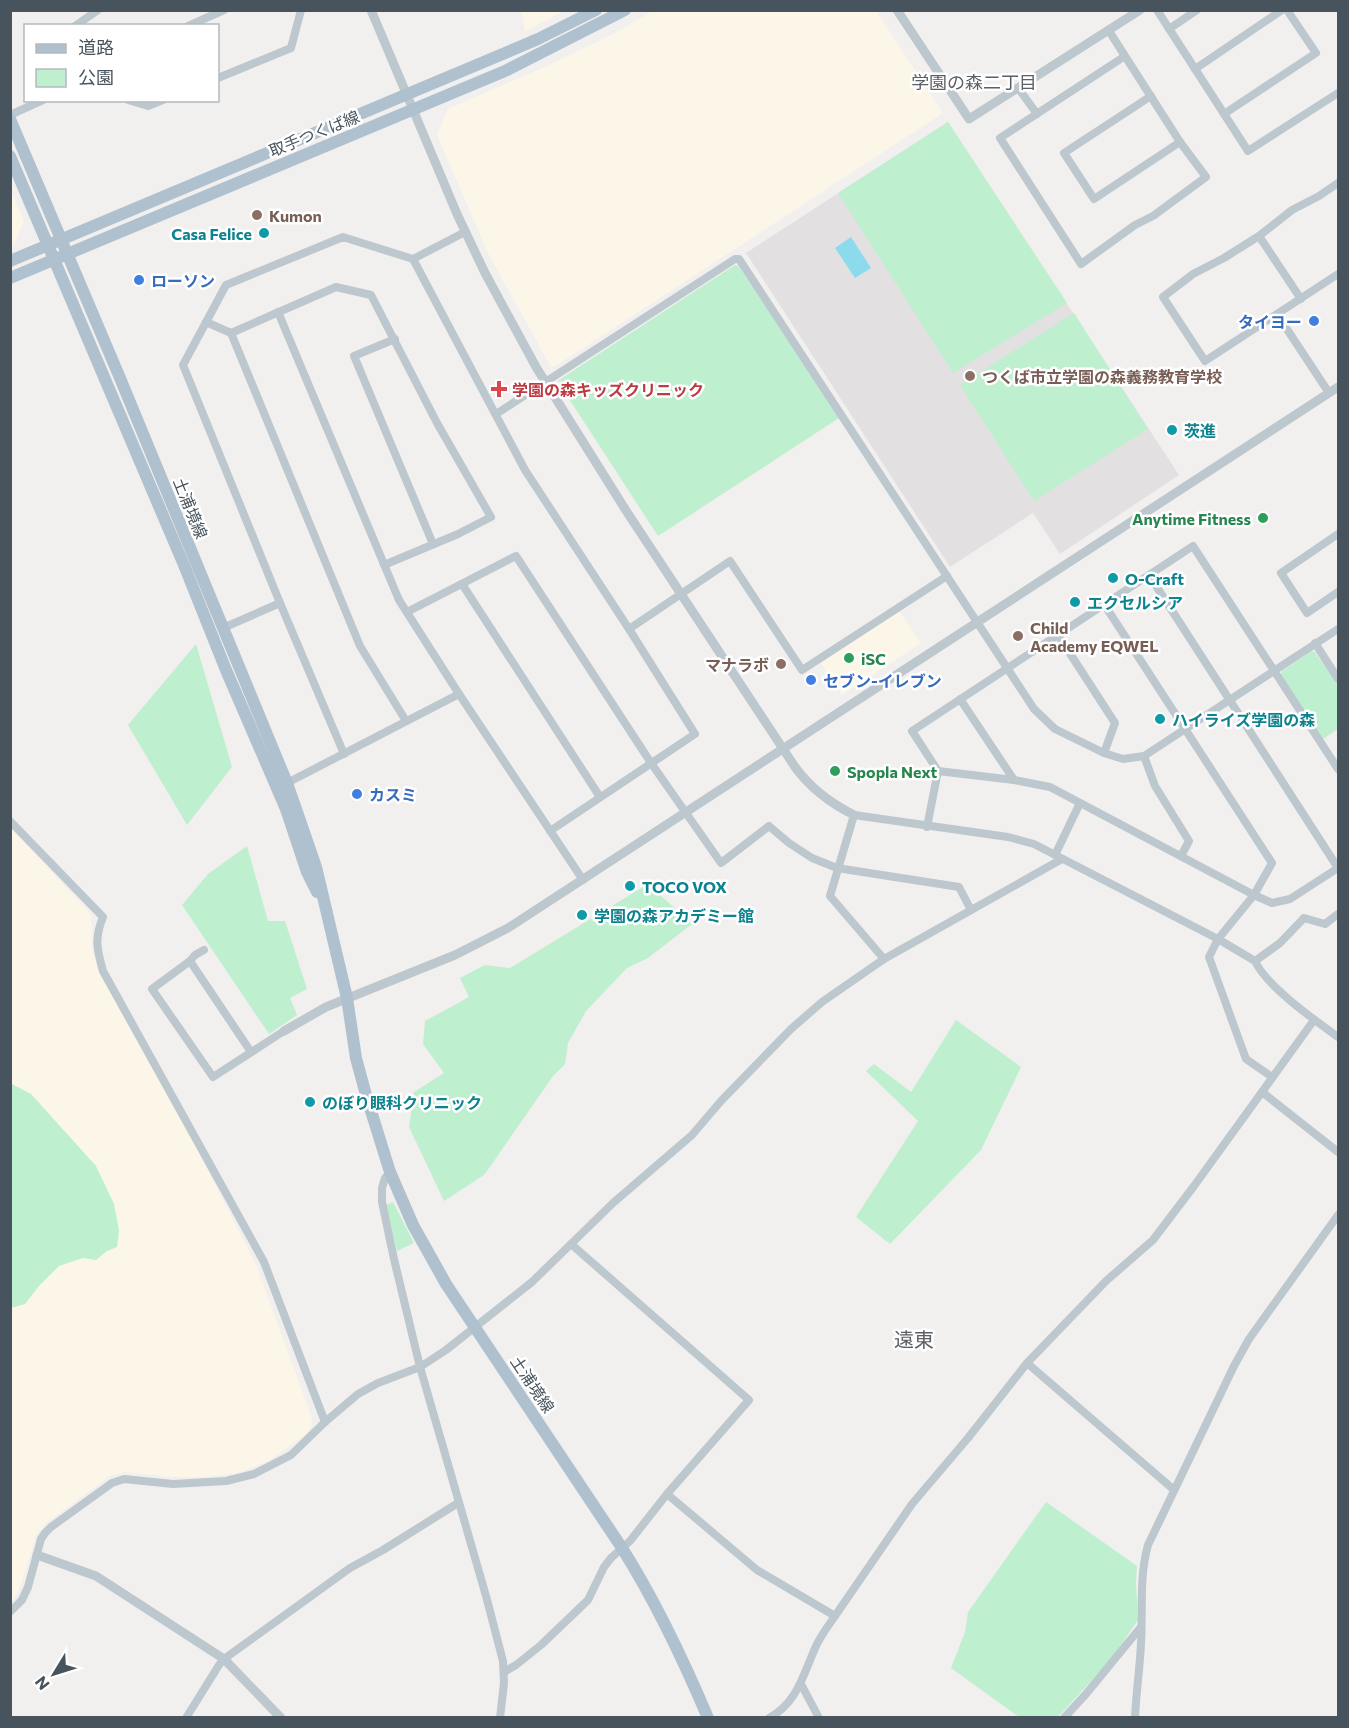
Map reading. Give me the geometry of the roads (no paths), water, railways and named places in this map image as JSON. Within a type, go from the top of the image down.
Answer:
[{"type":"main road","name":"取手つくば線","points":[[10,261],[538,39],[596,10]]},
{"type":"main road","name":"取手つくば線","points":[[10,278],[505,72],[625,10]]},
{"type":"main road","name":"土浦境線","points":[[10,117],[287,783],[316,867],[347,998],[356,1058],[390,1172],[424,1245],[446,1284],[649,1592],[708,1718]]},
{"type":"main road","name":"土浦境線","points":[[10,156],[286,809],[307,872],[328,915]]},
{"type":"street","points":[[78,24],[98,10]]},
{"type":"street","points":[[192,24],[224,10]]},
{"type":"street","points":[[219,78],[291,48],[301,10]]},
{"type":"street","points":[[372,10],[465,232],[546,383],[625,509],[809,785],[834,805],[854,815],[1008,837],[1034,844],[1218,939],[1255,961],[1283,995],[1338,1037]]},
{"type":"street","points":[[897,10],[969,119],[1140,10]]},
{"type":"street","points":[[1157,10],[1248,151],[1338,93]]},
{"type":"street","points":[[1169,29],[1197,10]]},
{"type":"street","points":[[1195,69],[1282,10]]},
{"type":"street","points":[[1224,114],[1316,53],[1287,10]]},
{"type":"street","points":[[1109,31],[1151,96],[1180,142],[1206,177],[1081,264],[1000,138],[1125,56]]},
{"type":"street","points":[[1019,89],[1036,114]]},
{"type":"street","points":[[1151,96],[1064,153],[1094,199],[1180,142]]},
{"type":"street","points":[[10,117],[39,102]]},
{"type":"street","points":[[135,102],[148,106],[158,102]]},
{"type":"street","points":[[1338,183],[1320,196],[1292,210],[1259,236],[1224,258],[1193,274],[1163,297],[1205,362],[1338,274]]},
{"type":"street","points":[[413,259],[465,232]]},
{"type":"street","points":[[1259,236],[1301,299]]},
{"type":"street","points":[[344,754],[183,364],[226,285],[343,237],[413,259],[525,470],[695,734],[550,831]]},
{"type":"street","points":[[496,414],[735,259],[740,259],[1034,709],[1055,729],[1104,753],[1123,759],[1144,756],[1338,629]]},
{"type":"street","points":[[231,333],[336,287],[371,295],[437,423],[491,517],[384,565]]},
{"type":"street","points":[[278,312],[399,600],[583,880]]},
{"type":"street","points":[[1277,314],[1329,393]]},
{"type":"street","points":[[206,322],[231,333],[360,646],[406,721]]},
{"type":"street","points":[[395,339],[354,356],[433,544]]},
{"type":"street","points":[[204,950],[152,989],[213,1077],[326,1007],[428,967],[508,928],[1338,387]]},
{"type":"street","points":[[1338,534],[1281,573],[1306,613],[1338,591]]},
{"type":"street","points":[[927,827],[938,771],[912,731],[1193,546],[1338,769]]},
{"type":"street","points":[[407,612],[516,556],[651,763],[721,863],[769,826],[812,858],[837,868],[959,887],[971,910]]},
{"type":"street","points":[[629,629],[730,561],[802,670],[947,576]]},
{"type":"street","points":[[938,771],[1031,782],[1050,787],[1272,903],[1290,900],[1338,868],[1149,575]]},
{"type":"street","points":[[462,584],[600,797]]},
{"type":"street","points":[[223,628],[280,603]]},
{"type":"street","points":[[1104,604],[1272,862],[1254,895],[1218,939],[1209,957],[1246,1059],[1272,1077]]},
{"type":"street","points":[[1058,635],[1114,723],[1104,753]]},
{"type":"street","points":[[1315,643],[1338,679]]},
{"type":"street","points":[[287,783],[459,694]]},
{"type":"street","points":[[960,699],[1014,780]]},
{"type":"street","points":[[1144,756],[1155,786],[1189,840],[1181,856]]},
{"type":"street","points":[[10,1612],[22,1600],[28,1587],[41,1539],[51,1527],[112,1483],[124,1479],[198,1484],[226,1481],[254,1474],[291,1455],[324,1422],[358,1394],[420,1366],[476,1328],[532,1282],[613,1203],[692,1134],[721,1101],[800,1021],[822,1002],[884,959],[1059,857],[1080,803]]},
{"type":"street","points":[[854,815],[830,896],[884,959]]},
{"type":"street","points":[[10,820],[103,917],[97,931],[97,951],[103,971],[264,1262],[324,1422]]},
{"type":"street","points":[[1255,961],[1280,943],[1304,918],[1325,924],[1338,914]]},
{"type":"street","points":[[190,961],[251,1052]]},
{"type":"street","points":[[769,1718],[792,1698],[801,1684],[818,1644],[835,1616],[912,1504],[1027,1363],[1106,1281],[1153,1240],[1314,1020]]},
{"type":"street","points":[[1262,1092],[1338,1152]]},
{"type":"street","points":[[390,1172],[382,1188],[382,1202],[394,1260],[420,1366],[503,1661],[500,1718]]},
{"type":"street","points":[[1135,1718],[1144,1558],[1154,1529],[1224,1384],[1249,1339],[1338,1215]]},
{"type":"street","points":[[504,1672],[541,1645],[588,1600],[604,1567],[630,1541],[667,1494],[749,1400],[571,1244]]},
{"type":"street","points":[[1027,1363],[1173,1489]]},
{"type":"street","points":[[667,1494],[757,1570],[835,1616]]},
{"type":"street","points":[[186,1718],[224,1659],[350,1568],[458,1503]]},
{"type":"street","points":[[37,1555],[96,1576],[224,1659],[281,1718]]},
{"type":"street","points":[[1064,1718],[1141,1627]]},
{"type":"street","points":[[801,1684],[819,1718]]},
{"type":"water","points":[[851,237],[871,268],[855,278],[835,248]]},
{"type":"place","name":"Kumon","points":[[257,215]]},
{"type":"place","name":"Casa Felice","points":[[264,233]]},
{"type":"place","name":"ローソン","points":[[139,280]]},
{"type":"place","name":"タイヨー","points":[[1314,321]]},
{"type":"place","name":"つくば市立学園の森義務教育学校","points":[[970,376]]},
{"type":"place","name":"学園の森キッズクリニック","points":[[499,389]]},
{"type":"place","name":"茨進","points":[[1172,430]]},
{"type":"place","name":"Anytime Fitness","points":[[1263,518]]},
{"type":"place","name":"O-Craft","points":[[1113,578]]},
{"type":"place","name":"エクセルシア","points":[[1075,602]]},
{"type":"place","name":"Child Academy EQWEL","points":[[1018,636]]},
{"type":"place","name":"iSC","points":[[849,658]]},
{"type":"place","name":"マナラボ","points":[[781,664]]},
{"type":"place","name":"セブン-イレブン","points":[[811,680]]},
{"type":"place","name":"ハイライズ学園の森","points":[[1160,719]]},
{"type":"place","name":"Spopla Next","points":[[835,771]]},
{"type":"place","name":"カスミ","points":[[357,794]]},
{"type":"place","name":"TOCO VOX","points":[[630,886]]},
{"type":"place","name":"学園の森アカデミー館","points":[[582,915]]},
{"type":"place","name":"のぼり眼科クリニック","points":[[310,1102]]},
{"type":"district","name":"学園の森二丁目","points":[[974,82]]},
{"type":"district","name":"遠東","points":[[914,1339]]}]
